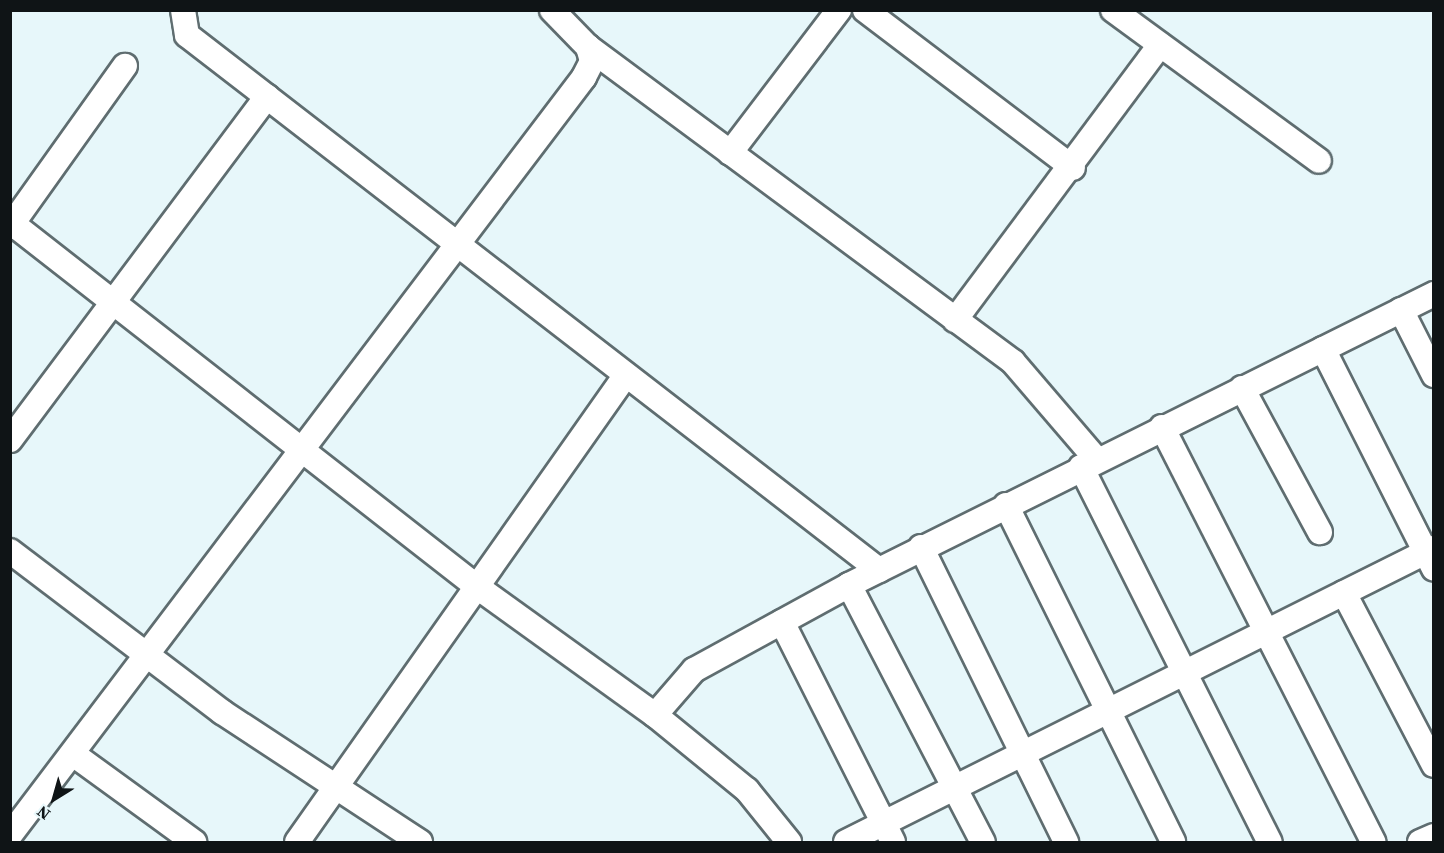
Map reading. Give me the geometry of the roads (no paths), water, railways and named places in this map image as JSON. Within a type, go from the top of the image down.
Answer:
[{"type":"street","points":[[183,10],[186,35],[461,243],[626,375],[879,570]]},
{"type":"street","points":[[552,10],[588,47],[1013,362],[1089,463],[1186,671],[1270,843]]},
{"type":"street","points":[[730,153],[839,10]]},
{"type":"street","points":[[865,10],[1073,168]]},
{"type":"street","points":[[1113,10],[1319,161]]},
{"type":"street","points":[[955,320],[1073,168],[1160,45]]},
{"type":"street","points":[[10,835],[149,656],[584,77],[592,62],[588,47]]},
{"type":"street","points":[[125,66],[12,225],[113,301],[476,586],[655,714],[747,790],[789,843]]},
{"type":"street","points":[[10,440],[267,96]]},
{"type":"street","points":[[655,714],[694,670],[849,585],[1161,427],[1434,294]]},
{"type":"street","points":[[1401,310],[1434,375]]},
{"type":"street","points":[[846,843],[888,833],[954,788],[1344,593],[1431,557],[1323,349]]},
{"type":"street","points":[[297,843],[626,375]]},
{"type":"street","points":[[1242,388],[1320,532]]},
{"type":"street","points":[[1161,427],[1373,843]]},
{"type":"street","points":[[1006,505],[1173,843]]},
{"type":"street","points":[[921,548],[1066,843]]},
{"type":"street","points":[[10,550],[149,656],[420,843]]},
{"type":"street","points":[[849,585],[983,843]]},
{"type":"street","points":[[1344,593],[1434,765]]},
{"type":"street","points":[[782,622],[888,833]]},
{"type":"street","points":[[73,754],[194,843]]},
{"type":"street","points":[[1420,843],[1434,836]]}]
